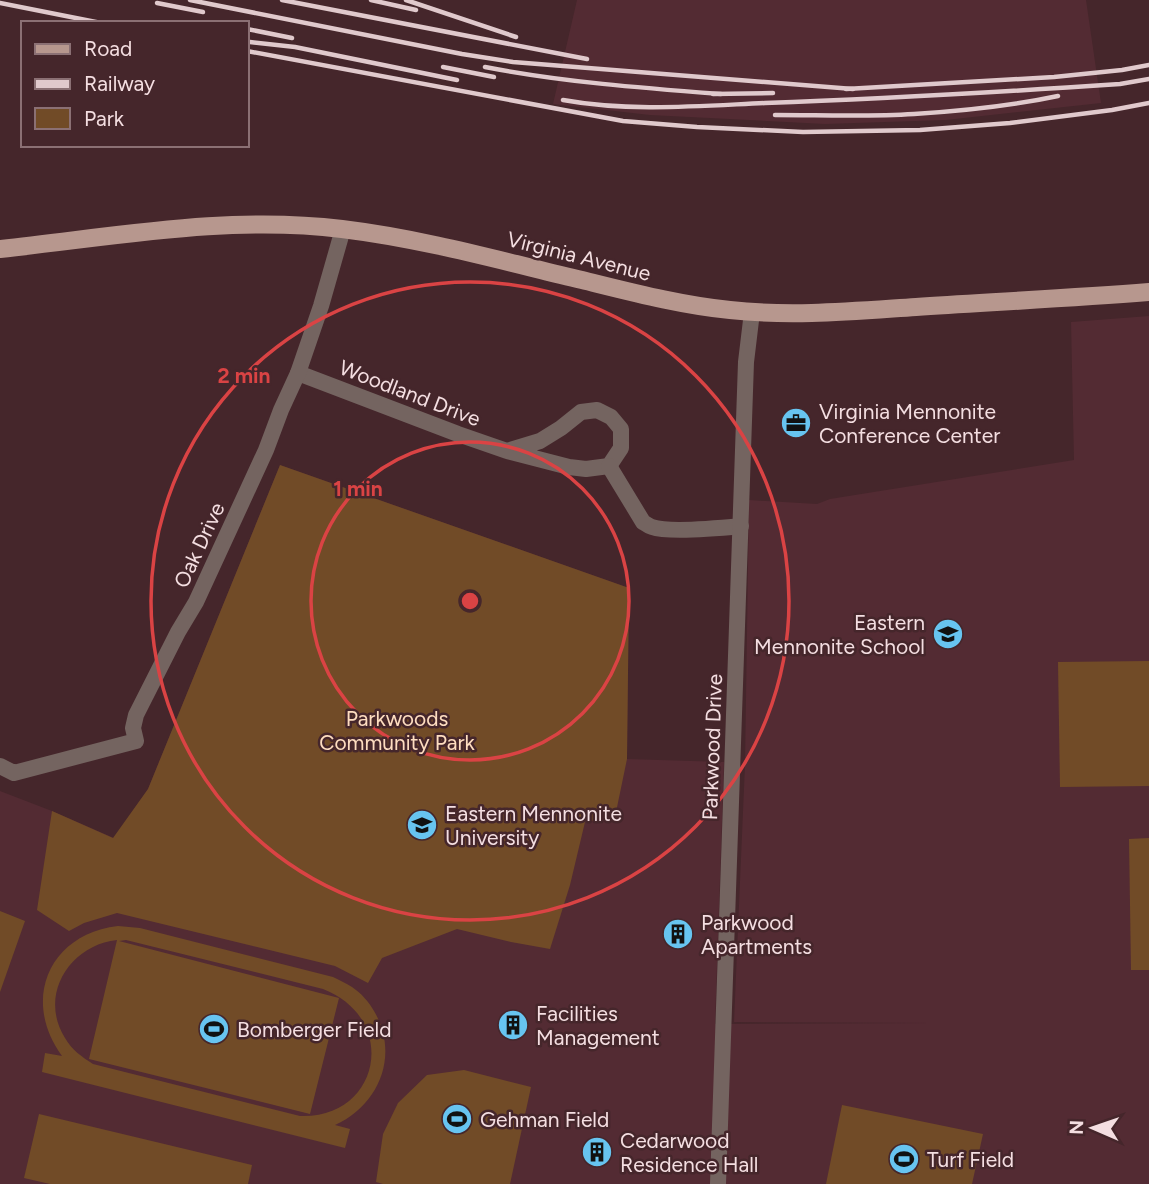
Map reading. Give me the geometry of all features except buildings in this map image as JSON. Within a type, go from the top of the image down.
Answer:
[{"type":"main road","name":"Virginia Avenue","points":[[0,249],[225,225],[280,224],[397,237],[457,249],[646,296],[752,312],[870,310],[1149,292]]},
{"type":"street","name":"Oak Drive","points":[[0,766],[14,773],[136,741],[133,728],[136,715],[229,533],[298,373],[343,229]]},
{"type":"street","name":"Parkwood Drive","points":[[718,1184],[746,362],[752,312]]},
{"type":"street","name":"Woodland Drive","points":[[298,373],[508,451],[569,467],[586,469],[609,466]]},
{"type":"street","points":[[508,451],[540,441],[581,412],[597,410],[611,416],[621,429],[621,448],[609,466],[643,522],[654,528],[670,529],[741,526]]},
{"type":"shaded area","points":[[577,0],[1086,0],[1101,103],[946,120],[825,124],[650,115],[553,104]]},
{"type":"shaded area","name":"Eastern Mennonite University","points":[[1149,316],[1149,1184],[0,1184],[0,791],[114,838],[148,789],[280,465],[629,588],[627,759],[724,762],[715,1024],[934,1023],[734,1022],[745,765],[749,500],[817,504],[830,499],[1074,460],[1071,322]]},
{"type":"green space","name":"Parkwoods Community Park","points":[[280,465],[629,588],[627,759],[615,817],[585,822],[570,885],[550,949],[457,929],[382,958],[368,983],[335,966],[117,913],[84,923],[69,931],[37,910],[52,811],[113,838],[148,789]]},
{"type":"green space","points":[[1149,661],[1149,786],[1060,787],[1058,662]]},
{"type":"green space","points":[[1149,838],[1149,970],[1131,970],[1129,839]]},
{"type":"green space","points":[[0,911],[25,921],[0,992]]},
{"type":"green space","name":"Bomberger Field","points":[[118,926],[140,928],[333,977],[359,992],[372,1008],[382,1028],[385,1061],[374,1092],[350,1116],[335,1125],[350,1129],[345,1148],[42,1072],[45,1053],[62,1056],[50,1035],[44,1013],[44,992],[49,973],[59,956],[74,942],[94,932]],"holes":[[[117,940],[89,1059],[310,1114],[339,998],[347,1003],[363,1022],[371,1043],[370,1065],[363,1085],[348,1102],[327,1113],[300,1116],[93,1064],[78,1053],[65,1038],[55,1005],[57,989],[73,962],[85,951]],[[126,940],[323,989],[338,998],[119,941]]]},
{"type":"green space","name":"Gehman Field","points":[[464,1070],[531,1087],[510,1184],[376,1182],[383,1134],[398,1103],[427,1075]]},
{"type":"green space","name":"Turf Field","points":[[842,1105],[983,1134],[972,1184],[826,1184]]},
{"type":"green space","points":[[39,1114],[252,1165],[248,1184],[50,1184],[24,1178]]},
{"type":"railway","points":[[190,0],[513,62],[853,89]]},
{"type":"railway","points":[[282,0],[587,59]]},
{"type":"railway","points":[[371,0],[416,10]]},
{"type":"railway","points":[[406,0],[516,37]]},
{"type":"railway","points":[[0,3],[91,21]]},
{"type":"railway","points":[[157,3],[203,12]]},
{"type":"railway","points":[[248,29],[292,38]]},
{"type":"railway","points":[[250,42],[295,47],[457,80]]},
{"type":"railway","points":[[248,51],[623,121],[697,127],[803,132],[920,130],[1010,123],[1149,103]]},
{"type":"railway","points":[[846,89],[1054,77],[1149,65]]},
{"type":"railway","points":[[443,67],[494,77]]},
{"type":"railway","points":[[485,67],[573,81],[721,94]]},
{"type":"railway","points":[[563,100],[613,106],[689,107],[1120,84],[1149,79]]},
{"type":"railway","points":[[713,94],[773,93]]},
{"type":"railway","points":[[775,115],[914,114],[986,108],[1058,96]]},
{"type":"place","name":"Virginia Mennonite Conference Center","points":[[796,423]]},
{"type":"place","name":"Eastern Mennonite School","points":[[948,634]]},
{"type":"place","name":"Eastern Mennonite University","points":[[422,825]]},
{"type":"place","name":"Parkwood Apartments","points":[[678,934]]},
{"type":"place","name":"Facilities Management","points":[[513,1025]]},
{"type":"place","name":"Bomberger Field","points":[[214,1029]]},
{"type":"place","name":"Gehman Field","points":[[457,1119]]},
{"type":"place","name":"Cedarwood Residence Hall","points":[[597,1152]]},
{"type":"place","name":"Turf Field","points":[[904,1159]]}]
